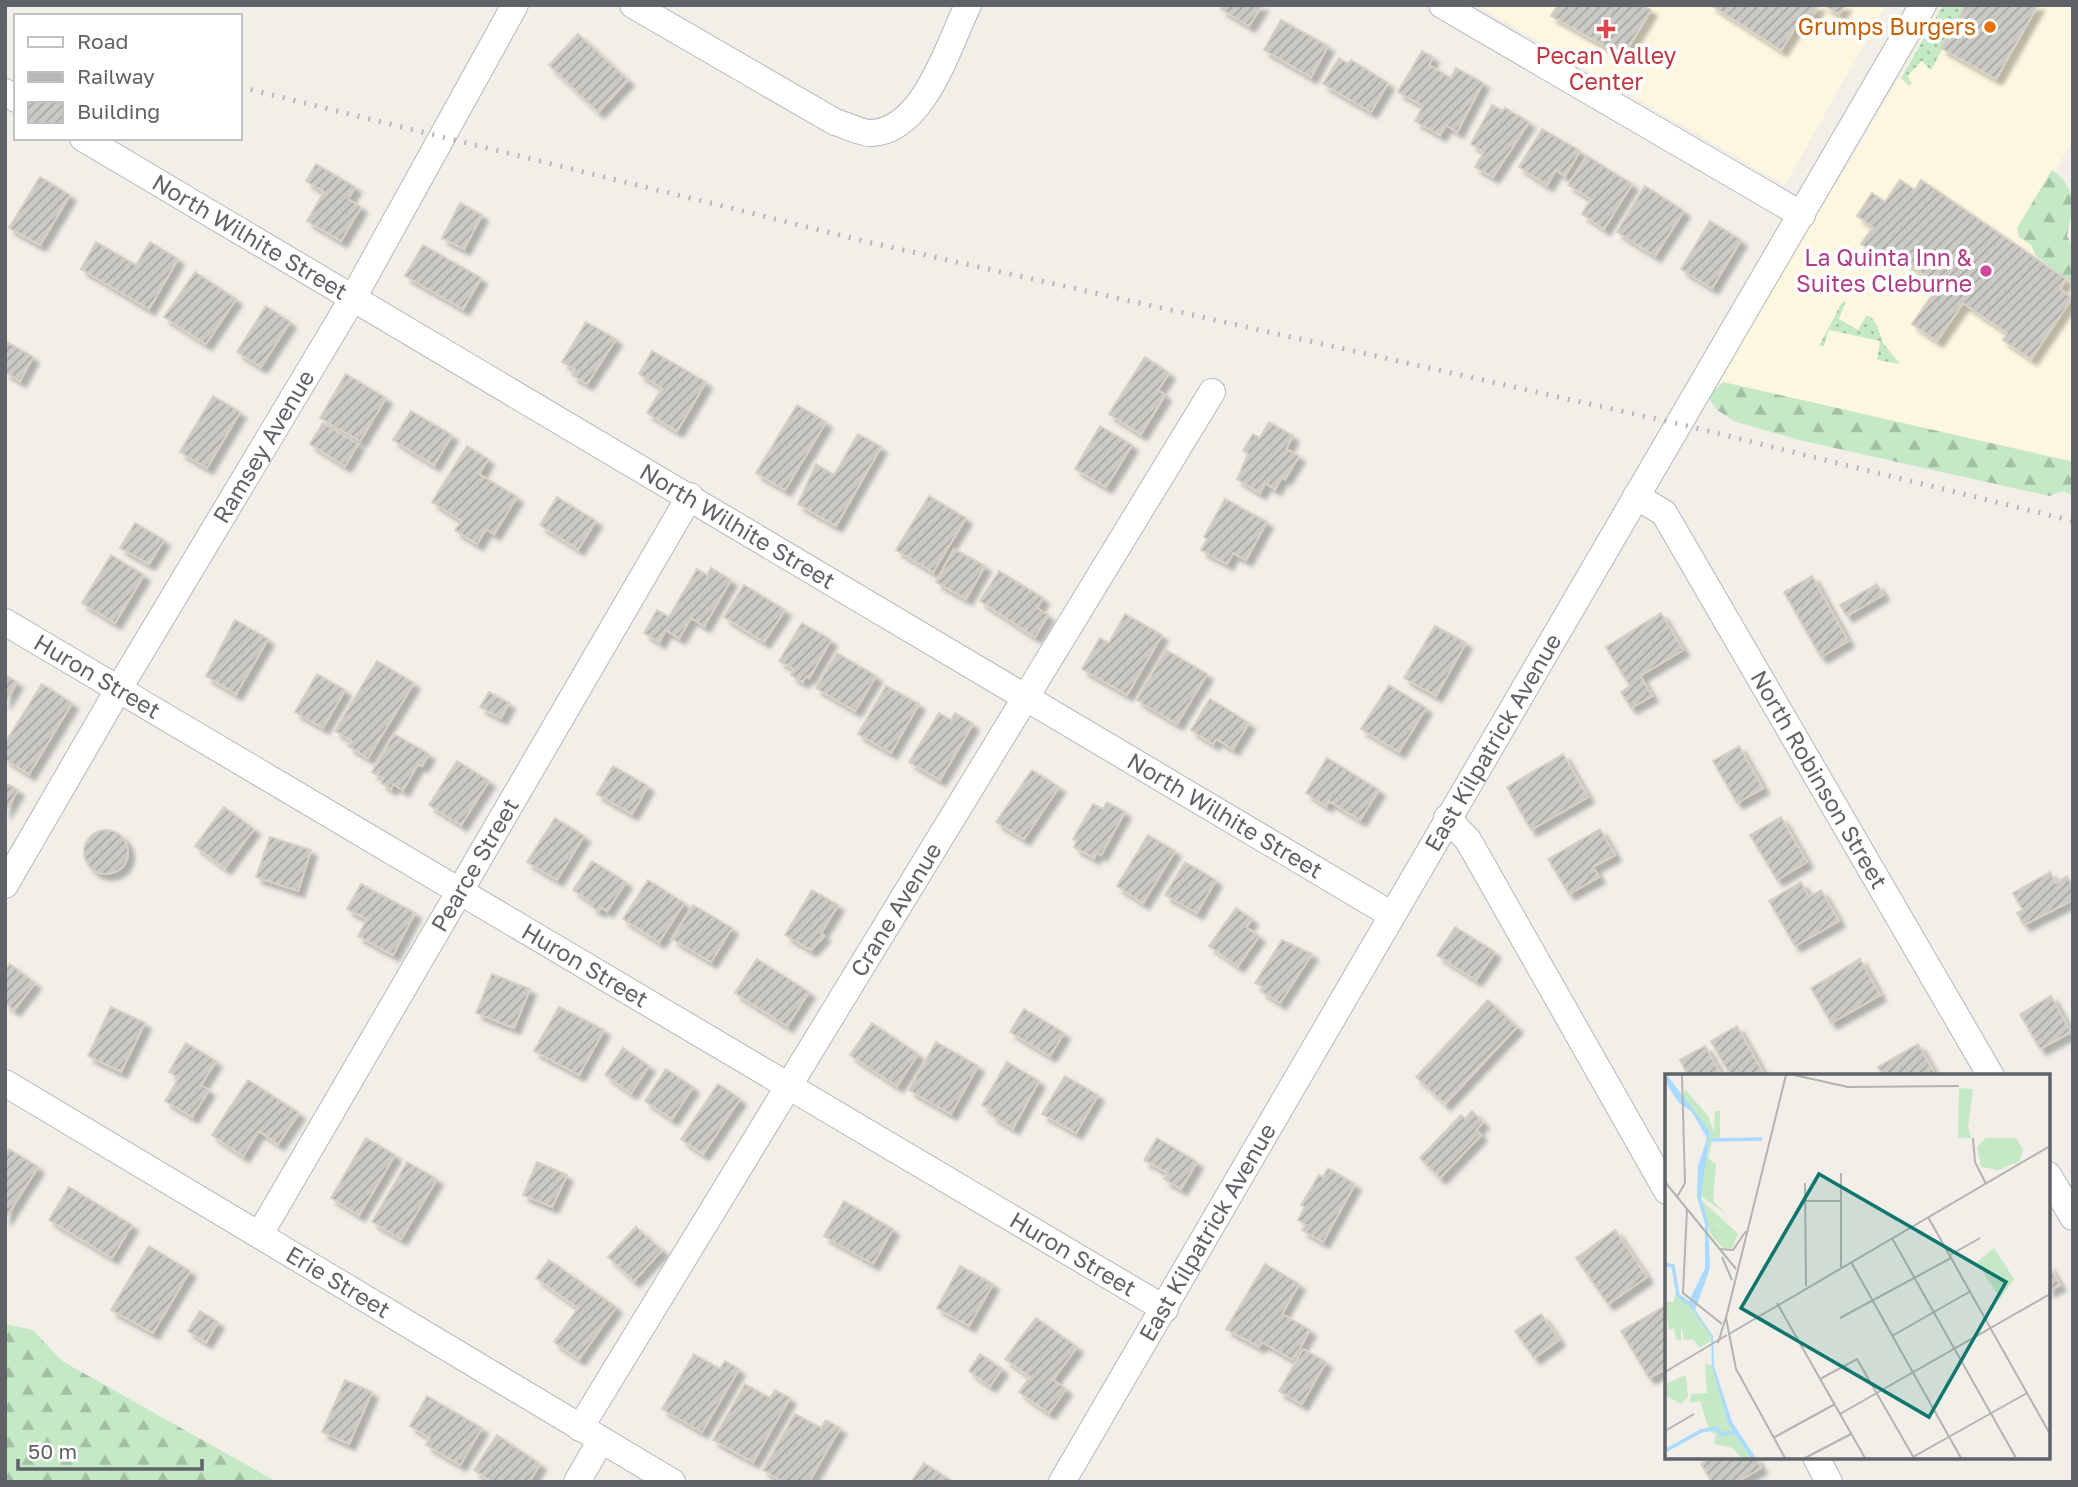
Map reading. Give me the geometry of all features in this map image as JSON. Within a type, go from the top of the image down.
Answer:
[{"type":"street","name":"Ramsey Avenue","points":[[5,886],[118,690],[353,298],[515,5]]},
{"type":"street","points":[[632,5],[835,122],[869,134],[891,130],[908,118],[924,98],[968,5]]},
{"type":"street","points":[[1442,5],[1801,215]]},
{"type":"street","name":"East Kilpatrick Avenue","points":[[1062,1482],[1166,1309],[1447,818],[1923,5]]},
{"type":"street","name":"North Wilhite Street","points":[[86,140],[1392,915]]},
{"type":"street","name":"Crane Avenue","points":[[577,1482],[591,1434],[791,1085],[1024,697],[1212,392]]},
{"type":"street","name":"Pearce Street","points":[[260,1234],[460,889],[594,665],[690,496]]},
{"type":"street","name":"North Robinson Street","points":[[1636,496],[1664,513],[1989,1074]]},
{"type":"street","name":"Huron Street","points":[[5,622],[1166,1309]]},
{"type":"street","points":[[1447,818],[1468,840],[1665,1187]]},
{"type":"street","name":"Erie Street","points":[[5,1083],[673,1482]]},
{"type":"street","points":[[1816,1459],[1829,1482]]},
{"type":"shaded area","points":[[1477,5],[1886,5],[1785,185]]},
{"type":"shaded area","points":[[1943,5],[2073,5],[2073,140],[2022,227],[2073,265],[2073,461],[1718,381]]},
{"type":"green space","points":[[1943,5],[1966,5],[1931,70],[1922,61],[1907,76],[1912,83],[1909,86],[1901,78]]},
{"type":"green space","points":[[2052,170],[2070,191],[2072,207],[2067,236],[2073,246],[2073,283],[2036,256],[2031,245],[2019,237],[2017,228]]},
{"type":"green space","points":[[1846,300],[1839,319],[1858,330],[1866,316],[1870,316],[1877,325],[1883,343],[1900,364],[1877,360],[1880,341],[1829,330],[1824,346],[1819,346],[1841,304]]},
{"type":"green space","points":[[1723,382],[2073,462],[2073,495],[2062,491],[2050,496],[1799,440],[1734,421],[1717,410],[1708,397]]},
{"type":"green space","points":[[5,1324],[33,1330],[62,1361],[277,1482],[5,1482]]},
{"type":"building","points":[[1224,5],[1262,5],[1249,26],[1221,9]]},
{"type":"building","name":"Pecan Valley Center","points":[[1558,5],[1642,5],[1651,10],[1623,56],[1551,16]]},
{"type":"building","points":[[1711,5],[1819,5],[1811,18],[1804,14],[1781,50]]},
{"type":"building","points":[[1824,5],[1845,5],[1839,14]]},
{"type":"building","name":"Grumps Burgers","points":[[1966,5],[2038,5],[1996,79],[1941,48]]},
{"type":"building","points":[[1281,20],[1328,46],[1311,77],[1264,50]]},
{"type":"building","points":[[578,34],[628,80],[598,112],[549,65]]},
{"type":"building","points":[[1422,51],[1433,57],[1429,65],[1451,78],[1456,68],[1483,83],[1457,132],[1446,125],[1440,135],[1415,121],[1423,106],[1398,92]]},
{"type":"building","points":[[1339,58],[1348,64],[1351,60],[1388,83],[1371,112],[1323,84]]},
{"type":"building","points":[[1492,105],[1503,111],[1505,108],[1529,122],[1493,177],[1475,167],[1484,152],[1471,144]]},
{"type":"building","points":[[1542,129],[1580,151],[1565,176],[1556,170],[1547,185],[1519,167]]},
{"type":"building","points":[[1587,156],[1632,184],[1604,229],[1582,214],[1591,199],[1568,185]]},
{"type":"building","points":[[316,164],[355,187],[348,199],[361,207],[341,241],[307,221],[324,192],[306,181]]},
{"type":"building","points":[[40,177],[70,195],[40,245],[9,228]]},
{"type":"building","name":"La Quinta Inn & Suites Cleburne","points":[[1900,180],[1915,190],[1921,180],[2066,279],[2060,289],[2072,298],[2031,359],[2003,340],[2007,333],[1963,303],[1937,341],[1912,324],[1939,285],[1894,254],[1888,262],[1861,244],[1873,227],[1857,216],[1872,193],[1885,202]]},
{"type":"building","points":[[1645,186],[1684,211],[1655,256],[1617,232]]},
{"type":"building","points":[[460,203],[482,215],[464,249],[442,238]]},
{"type":"building","points":[[1710,221],[1741,240],[1712,288],[1681,269]]},
{"type":"building","points":[[96,242],[136,265],[150,242],[178,259],[149,309],[81,269]]},
{"type":"building","points":[[423,245],[481,278],[463,309],[405,276]]},
{"type":"building","points":[[195,272],[236,299],[206,344],[164,317]]},
{"type":"building","points":[[266,306],[290,322],[261,367],[237,352]]},
{"type":"building","points":[[586,322],[616,339],[587,384],[572,375],[575,369],[562,362]]},
{"type":"building","points":[[5,341],[33,357],[20,381],[5,372]]},
{"type":"building","points":[[652,351],[706,382],[677,431],[647,413],[662,388],[639,374]]},
{"type":"building","points":[[1145,357],[1169,373],[1158,390],[1165,395],[1141,434],[1109,414]]},
{"type":"building","points":[[346,374],[386,398],[360,441],[320,418]]},
{"type":"building","points":[[213,396],[240,412],[207,468],[180,452]]},
{"type":"building","points":[[797,405],[826,422],[785,490],[756,473]]},
{"type":"building","points":[[411,411],[452,435],[434,465],[393,440]]},
{"type":"building","points":[[1269,422],[1293,436],[1286,449],[1299,456],[1285,479],[1282,477],[1275,489],[1265,483],[1260,493],[1237,479],[1248,454],[1243,451],[1253,434],[1260,438]]},
{"type":"building","points":[[323,423],[358,444],[345,466],[310,444]]},
{"type":"building","points":[[1100,426],[1132,445],[1106,487],[1075,469]]},
{"type":"building","points":[[858,434],[881,447],[836,526],[798,504],[816,464],[834,475]]},
{"type":"building","points":[[467,446],[488,459],[479,474],[517,497],[494,534],[486,529],[477,544],[455,530],[462,521],[432,502]]},
{"type":"building","points":[[929,496],[966,518],[933,572],[896,550]]},
{"type":"building","points":[[557,497],[596,521],[578,549],[540,525]]},
{"type":"building","points":[[1225,499],[1267,522],[1246,560],[1233,553],[1227,564],[1201,550],[1207,539],[1204,537]]},
{"type":"building","points":[[135,523],[164,540],[149,564],[120,548]]},
{"type":"building","points":[[954,549],[985,566],[966,599],[936,582]]},
{"type":"building","points":[[111,555],[144,575],[115,623],[82,603]]},
{"type":"building","points":[[711,568],[731,580],[704,626],[691,618],[679,638],[666,630],[659,642],[644,633],[657,610],[669,617],[697,569],[707,575]]},
{"type":"building","points":[[999,571],[1043,598],[1037,608],[1048,615],[1035,637],[980,601]]},
{"type":"building","points":[[1812,576],[1848,641],[1821,657],[1784,592]]},
{"type":"building","points":[[1877,584],[1883,595],[1847,616],[1840,605]]},
{"type":"building","points":[[744,585],[785,610],[764,642],[724,617]]},
{"type":"building","points":[[1661,613],[1683,650],[1640,676],[1652,696],[1631,708],[1621,692],[1630,686],[1606,647]]},
{"type":"building","points":[[1125,614],[1162,635],[1127,695],[1082,669],[1100,638],[1109,643]]},
{"type":"building","points":[[235,620],[268,639],[236,694],[206,676]]},
{"type":"building","points":[[802,623],[831,640],[809,678],[806,676],[803,682],[791,675],[794,669],[779,661]]},
{"type":"building","points":[[1435,626],[1466,643],[1436,696],[1404,678]]},
{"type":"building","points":[[1166,650],[1207,674],[1177,724],[1137,700]]},
{"type":"building","points":[[837,653],[876,676],[855,711],[816,688]]},
{"type":"building","points":[[377,661],[414,683],[368,758],[348,746],[352,741],[335,731]]},
{"type":"building","points":[[317,674],[345,690],[323,728],[295,712]]},
{"type":"building","points":[[5,675],[17,682],[5,702]]},
{"type":"building","points":[[42,684],[72,703],[29,774],[5,759],[5,743]]},
{"type":"building","points":[[1389,685],[1426,708],[1399,752],[1361,729]]},
{"type":"building","points":[[886,686],[919,704],[891,753],[858,734]]},
{"type":"building","points":[[489,692],[509,703],[501,718],[480,707]]},
{"type":"building","points":[[1210,699],[1249,723],[1233,749],[1216,739],[1213,744],[1191,730]]},
{"type":"building","points":[[939,713],[951,720],[955,713],[973,724],[940,780],[909,762]]},
{"type":"building","points":[[394,734],[429,754],[422,766],[418,764],[403,790],[393,784],[391,789],[381,783],[383,778],[372,772]]},
{"type":"building","points":[[1739,746],[1763,788],[1737,803],[1713,761]]},
{"type":"building","points":[[1563,754],[1588,797],[1531,830],[1507,787]]},
{"type":"building","points":[[1327,758],[1379,790],[1360,820],[1329,801],[1326,806],[1306,793]]},
{"type":"building","points":[[457,761],[489,781],[461,825],[429,805]]},
{"type":"building","points":[[613,766],[648,786],[632,814],[597,794]]},
{"type":"building","points":[[1032,770],[1059,787],[1024,839],[996,822]]},
{"type":"building","points":[[5,783],[18,790],[5,812]]},
{"type":"building","points":[[1107,802],[1125,812],[1101,855],[1097,852],[1094,858],[1074,847],[1077,841],[1073,839],[1093,804],[1103,809]]},
{"type":"building","points":[[224,807],[254,829],[225,868],[195,846]]},
{"type":"building","points":[[1781,817],[1807,862],[1777,880],[1750,835]]},
{"type":"building","points":[[555,818],[584,836],[557,880],[527,862]]},
{"type":"building","points":[[1600,829],[1615,855],[1593,867],[1599,877],[1569,894],[1548,859]]},
{"type":"building","points":[[106,830],[121,837],[128,852],[121,867],[106,874],[91,867],[84,852],[91,837]]},
{"type":"building","points":[[1148,835],[1175,851],[1143,903],[1117,886]]},
{"type":"building","points":[[270,837],[311,850],[298,891],[256,877]]},
{"type":"building","points":[[592,861],[626,882],[607,911],[601,907],[599,911],[591,906],[593,903],[573,890]]},
{"type":"building","points":[[1185,862],[1216,880],[1197,913],[1165,895]]},
{"type":"building","points":[[2050,872],[2056,883],[2067,876],[2073,887],[2073,900],[2024,925],[2017,913],[2023,910],[2013,893]]},
{"type":"building","points":[[648,880],[684,903],[659,942],[623,919]]},
{"type":"building","points":[[1801,882],[1809,897],[1821,890],[1839,921],[1795,946],[1769,901]]},
{"type":"building","points":[[361,884],[415,913],[393,955],[358,936],[367,919],[347,909]]},
{"type":"building","points":[[812,890],[838,905],[821,933],[824,936],[811,950],[785,935]]},
{"type":"building","points":[[693,905],[732,928],[711,962],[672,939]]},
{"type":"building","points":[[1236,908],[1252,919],[1246,927],[1259,936],[1238,966],[1209,946]]},
{"type":"building","points":[[1455,927],[1495,952],[1476,980],[1437,955]]},
{"type":"building","points":[[1282,940],[1312,954],[1280,1003],[1261,991],[1263,987],[1255,983]]},
{"type":"building","points":[[757,959],[809,992],[787,1026],[735,993]]},
{"type":"building","points":[[1860,959],[1880,995],[1831,1023],[1811,988]]},
{"type":"building","points":[[10,964],[35,983],[14,1010],[5,1003],[5,970]]},
{"type":"building","points":[[492,974],[530,989],[514,1028],[476,1013]]},
{"type":"building","points":[[2051,996],[2071,1032],[2040,1049],[2020,1014]]},
{"type":"building","points":[[1488,1000],[1517,1027],[1445,1104],[1416,1077]]},
{"type":"building","points":[[111,1007],[145,1023],[121,1072],[88,1056]]},
{"type":"building","points":[[559,1007],[604,1030],[579,1075],[534,1051]]},
{"type":"building","points":[[1024,1009],[1064,1033],[1050,1056],[1010,1032]]},
{"type":"building","points":[[872,1023],[918,1054],[897,1086],[850,1055]]},
{"type":"building","points":[[1737,1026],[1764,1074],[1730,1074],[1711,1041]]},
{"type":"building","points":[[936,1042],[978,1066],[951,1114],[909,1090]]},
{"type":"building","points":[[186,1043],[216,1061],[201,1085],[209,1090],[192,1117],[165,1101],[179,1078],[169,1072]]},
{"type":"building","points":[[1918,1044],[1935,1074],[1882,1074],[1878,1067]]},
{"type":"building","points":[[1705,1046],[1721,1074],[1687,1074],[1680,1060]]},
{"type":"building","points":[[623,1048],[649,1066],[631,1093],[605,1075]]},
{"type":"building","points":[[1007,1062],[1039,1081],[1013,1128],[991,1115],[993,1111],[982,1105]]},
{"type":"building","points":[[666,1069],[693,1087],[672,1119],[645,1101]]},
{"type":"building","points":[[1065,1076],[1098,1095],[1076,1133],[1042,1114]]},
{"type":"building","points":[[248,1080],[299,1113],[278,1144],[259,1131],[243,1156],[212,1135]]},
{"type":"building","points":[[718,1084],[740,1099],[703,1154],[681,1139]]},
{"type":"building","points":[[1472,1111],[1483,1122],[1476,1130],[1481,1135],[1440,1178],[1420,1158],[1461,1115],[1465,1119]]},
{"type":"building","points":[[366,1138],[395,1155],[359,1215],[331,1198]]},
{"type":"building","points":[[1157,1138],[1197,1162],[1181,1189],[1164,1179],[1168,1173],[1144,1160]]},
{"type":"building","points":[[9,1149],[38,1167],[5,1219],[5,1155]]},
{"type":"building","points":[[407,1162],[437,1179],[401,1239],[372,1222]]},
{"type":"building","points":[[537,1162],[567,1175],[552,1207],[523,1195]]},
{"type":"building","points":[[1328,1168],[1355,1184],[1323,1242],[1302,1230],[1306,1225],[1298,1220],[1305,1207],[1301,1205],[1319,1175],[1323,1177]]},
{"type":"building","points":[[69,1187],[132,1225],[112,1258],[49,1220]]},
{"type":"building","points":[[844,1201],[893,1229],[873,1264],[824,1236]]},
{"type":"building","points":[[636,1227],[662,1250],[634,1281],[608,1257]]},
{"type":"building","points":[[1615,1230],[1647,1277],[1608,1304],[1576,1258]]},
{"type":"building","points":[[149,1246],[190,1271],[153,1333],[111,1310]]},
{"type":"building","points":[[549,1260],[616,1307],[579,1359],[554,1342],[578,1308],[536,1278]]},
{"type":"building","points":[[1265,1264],[1299,1284],[1282,1314],[1310,1330],[1293,1360],[1262,1342],[1259,1347],[1226,1329]]},
{"type":"building","points":[[960,1266],[993,1284],[969,1326],[937,1308]]},
{"type":"building","points":[[2050,1268],[2060,1285],[2050,1290]]},
{"type":"building","points":[[1665,1306],[1665,1369],[1649,1378],[1621,1331]]},
{"type":"building","points":[[200,1311],[218,1322],[206,1342],[188,1331]]},
{"type":"building","points":[[1541,1314],[1559,1340],[1534,1358],[1515,1331]]},
{"type":"building","points":[[1036,1318],[1077,1347],[1053,1380],[1066,1389],[1049,1413],[1019,1392],[1030,1377],[1005,1359]]},
{"type":"building","points":[[1303,1349],[1326,1362],[1302,1404],[1279,1391]]},
{"type":"building","points":[[694,1354],[720,1369],[725,1361],[739,1369],[702,1432],[662,1409]]},
{"type":"building","points":[[980,1354],[1002,1369],[990,1386],[969,1371]]},
{"type":"building","points":[[345,1380],[372,1392],[349,1444],[322,1432]]},
{"type":"building","points":[[745,1384],[770,1398],[775,1390],[790,1398],[753,1462],[713,1440]]},
{"type":"building","points":[[427,1396],[482,1428],[460,1465],[426,1445],[430,1438],[410,1426]]},
{"type":"building","points":[[795,1414],[821,1428],[826,1420],[840,1428],[809,1482],[784,1482],[763,1470]]},
{"type":"building","points":[[497,1435],[540,1464],[529,1482],[492,1482],[474,1470]]},
{"type":"building","points":[[1709,1459],[1756,1459],[1761,1468],[1737,1482],[1712,1482],[1701,1464]]},
{"type":"building","points":[[924,1463],[953,1482],[911,1482]]},
{"type":"railway","points":[[5,31],[14,33]]},
{"type":"railway","points":[[242,87],[872,243],[1679,424],[2073,521]]},
{"type":"place","name":"Grumps Burgers","points":[[1990,27]]},
{"type":"place","name":"Pecan Valley Center","points":[[1606,29]]},
{"type":"place","name":"La Quinta Inn & Suites Cleburne","points":[[1986,271]]}]
